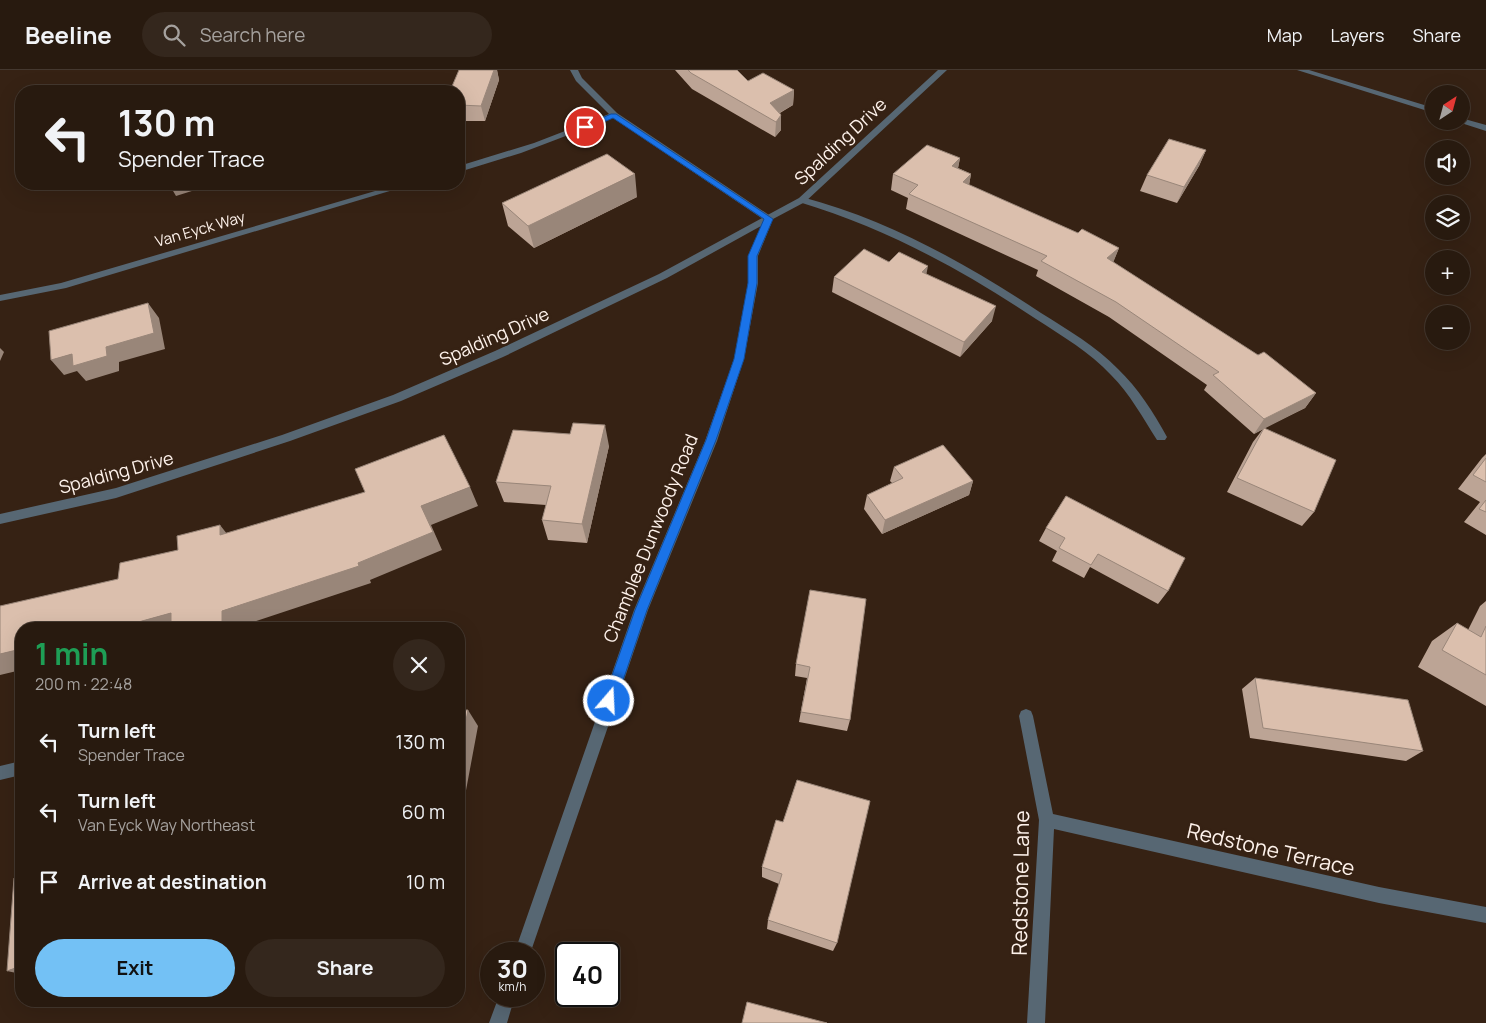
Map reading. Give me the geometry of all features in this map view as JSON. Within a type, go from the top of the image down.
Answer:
[{"type":"street","points":[[574,70],[579,79],[614,115],[768,219]]},
{"type":"street","name":"Spalding Drive","points":[[0,519],[116,493],[286,438],[396,398],[499,354],[663,276],[802,200],[943,70]]},
{"type":"street","points":[[1301,70],[1425,109]]},
{"type":"street","points":[[465,167],[490,161],[571,133],[614,115]]},
{"type":"street","points":[[1470,123],[1486,128]]},
{"type":"street","name":"Van Eyck Way","points":[[0,298],[62,286],[388,190]]},
{"type":"street","points":[[802,200],[833,208],[921,246],[1014,298],[1066,333],[1114,371],[1140,402],[1161,437]]},
{"type":"street","name":"Chamblee Dunwoody Road","points":[[526,942],[641,610],[708,450],[739,359],[753,283],[753,256],[768,219]]},
{"type":"street","name":"Redstone Lane","points":[[1026,716],[1047,820],[1036,1023]]},
{"type":"street","points":[[0,773],[15,769]]},
{"type":"street","name":"Redstone Terrace","points":[[1047,820],[1378,895],[1486,915]]},
{"type":"street","points":[[498,1023],[503,1007]]},
{"type":"building","points":[[459,70],[494,70],[481,106],[465,105],[465,85],[453,85]]},
{"type":"building","points":[[688,70],[737,70],[748,81],[763,73],[794,90],[770,103],[781,115],[776,122]]},
{"type":"building","points":[[1169,139],[1206,150],[1184,187],[1147,175]]},
{"type":"building","points":[[927,145],[960,158],[952,166],[971,174],[963,182],[1078,233],[1082,229],[1119,248],[1107,258],[1258,355],[1264,352],[1316,393],[1264,419],[1213,375],[1219,372],[1116,302],[1041,261],[1047,256],[909,194],[918,185],[893,174]]},
{"type":"building","points":[[607,154],[635,174],[528,226],[502,203]]},
{"type":"building","points":[[864,249],[889,262],[899,252],[928,266],[922,272],[996,306],[964,342],[834,277]]},
{"type":"building","points":[[148,303],[154,333],[106,347],[107,356],[73,366],[72,354],[51,360],[49,331]]},
{"type":"building","points":[[573,423],[605,425],[582,524],[542,520],[551,486],[496,482],[513,430],[570,434]]},
{"type":"building","points":[[1264,428],[1336,460],[1314,512],[1237,478]]},
{"type":"building","points":[[444,435],[470,487],[421,506],[433,532],[358,563],[359,566],[222,611],[222,622],[171,622],[171,613],[138,622],[15,622],[15,650],[0,654],[0,606],[118,579],[120,563],[178,550],[177,536],[220,525],[220,535],[365,492],[355,469]]},
{"type":"building","points":[[943,445],[973,481],[885,520],[867,495],[903,478],[894,467]]},
{"type":"building","points":[[1486,458],[1486,482],[1473,475]]},
{"type":"building","points":[[1066,496],[1185,558],[1168,591],[1098,554],[1091,565],[1059,548],[1065,538],[1046,528]]},
{"type":"building","points":[[1486,500],[1486,512],[1479,509]]},
{"type":"building","points":[[810,590],[866,599],[850,720],[801,712],[810,667],[796,664]]},
{"type":"building","points":[[1457,623],[1481,637],[1486,626],[1486,675],[1442,650]]},
{"type":"building","points":[[1255,678],[1408,700],[1423,751],[1263,728]]},
{"type":"building","points":[[465,710],[468,710],[465,726]]},
{"type":"building","points":[[797,780],[870,801],[837,943],[768,920],[782,874],[762,867],[776,820],[783,822]]},
{"type":"building","points":[[14,878],[15,968],[7,971]]},
{"type":"building","points":[[747,1002],[827,1023],[742,1023]]},
{"type":"route","points":[[585,127],[614,115],[768,219],[753,256],[753,283],[739,359],[711,440],[641,610],[609,701]]}]
